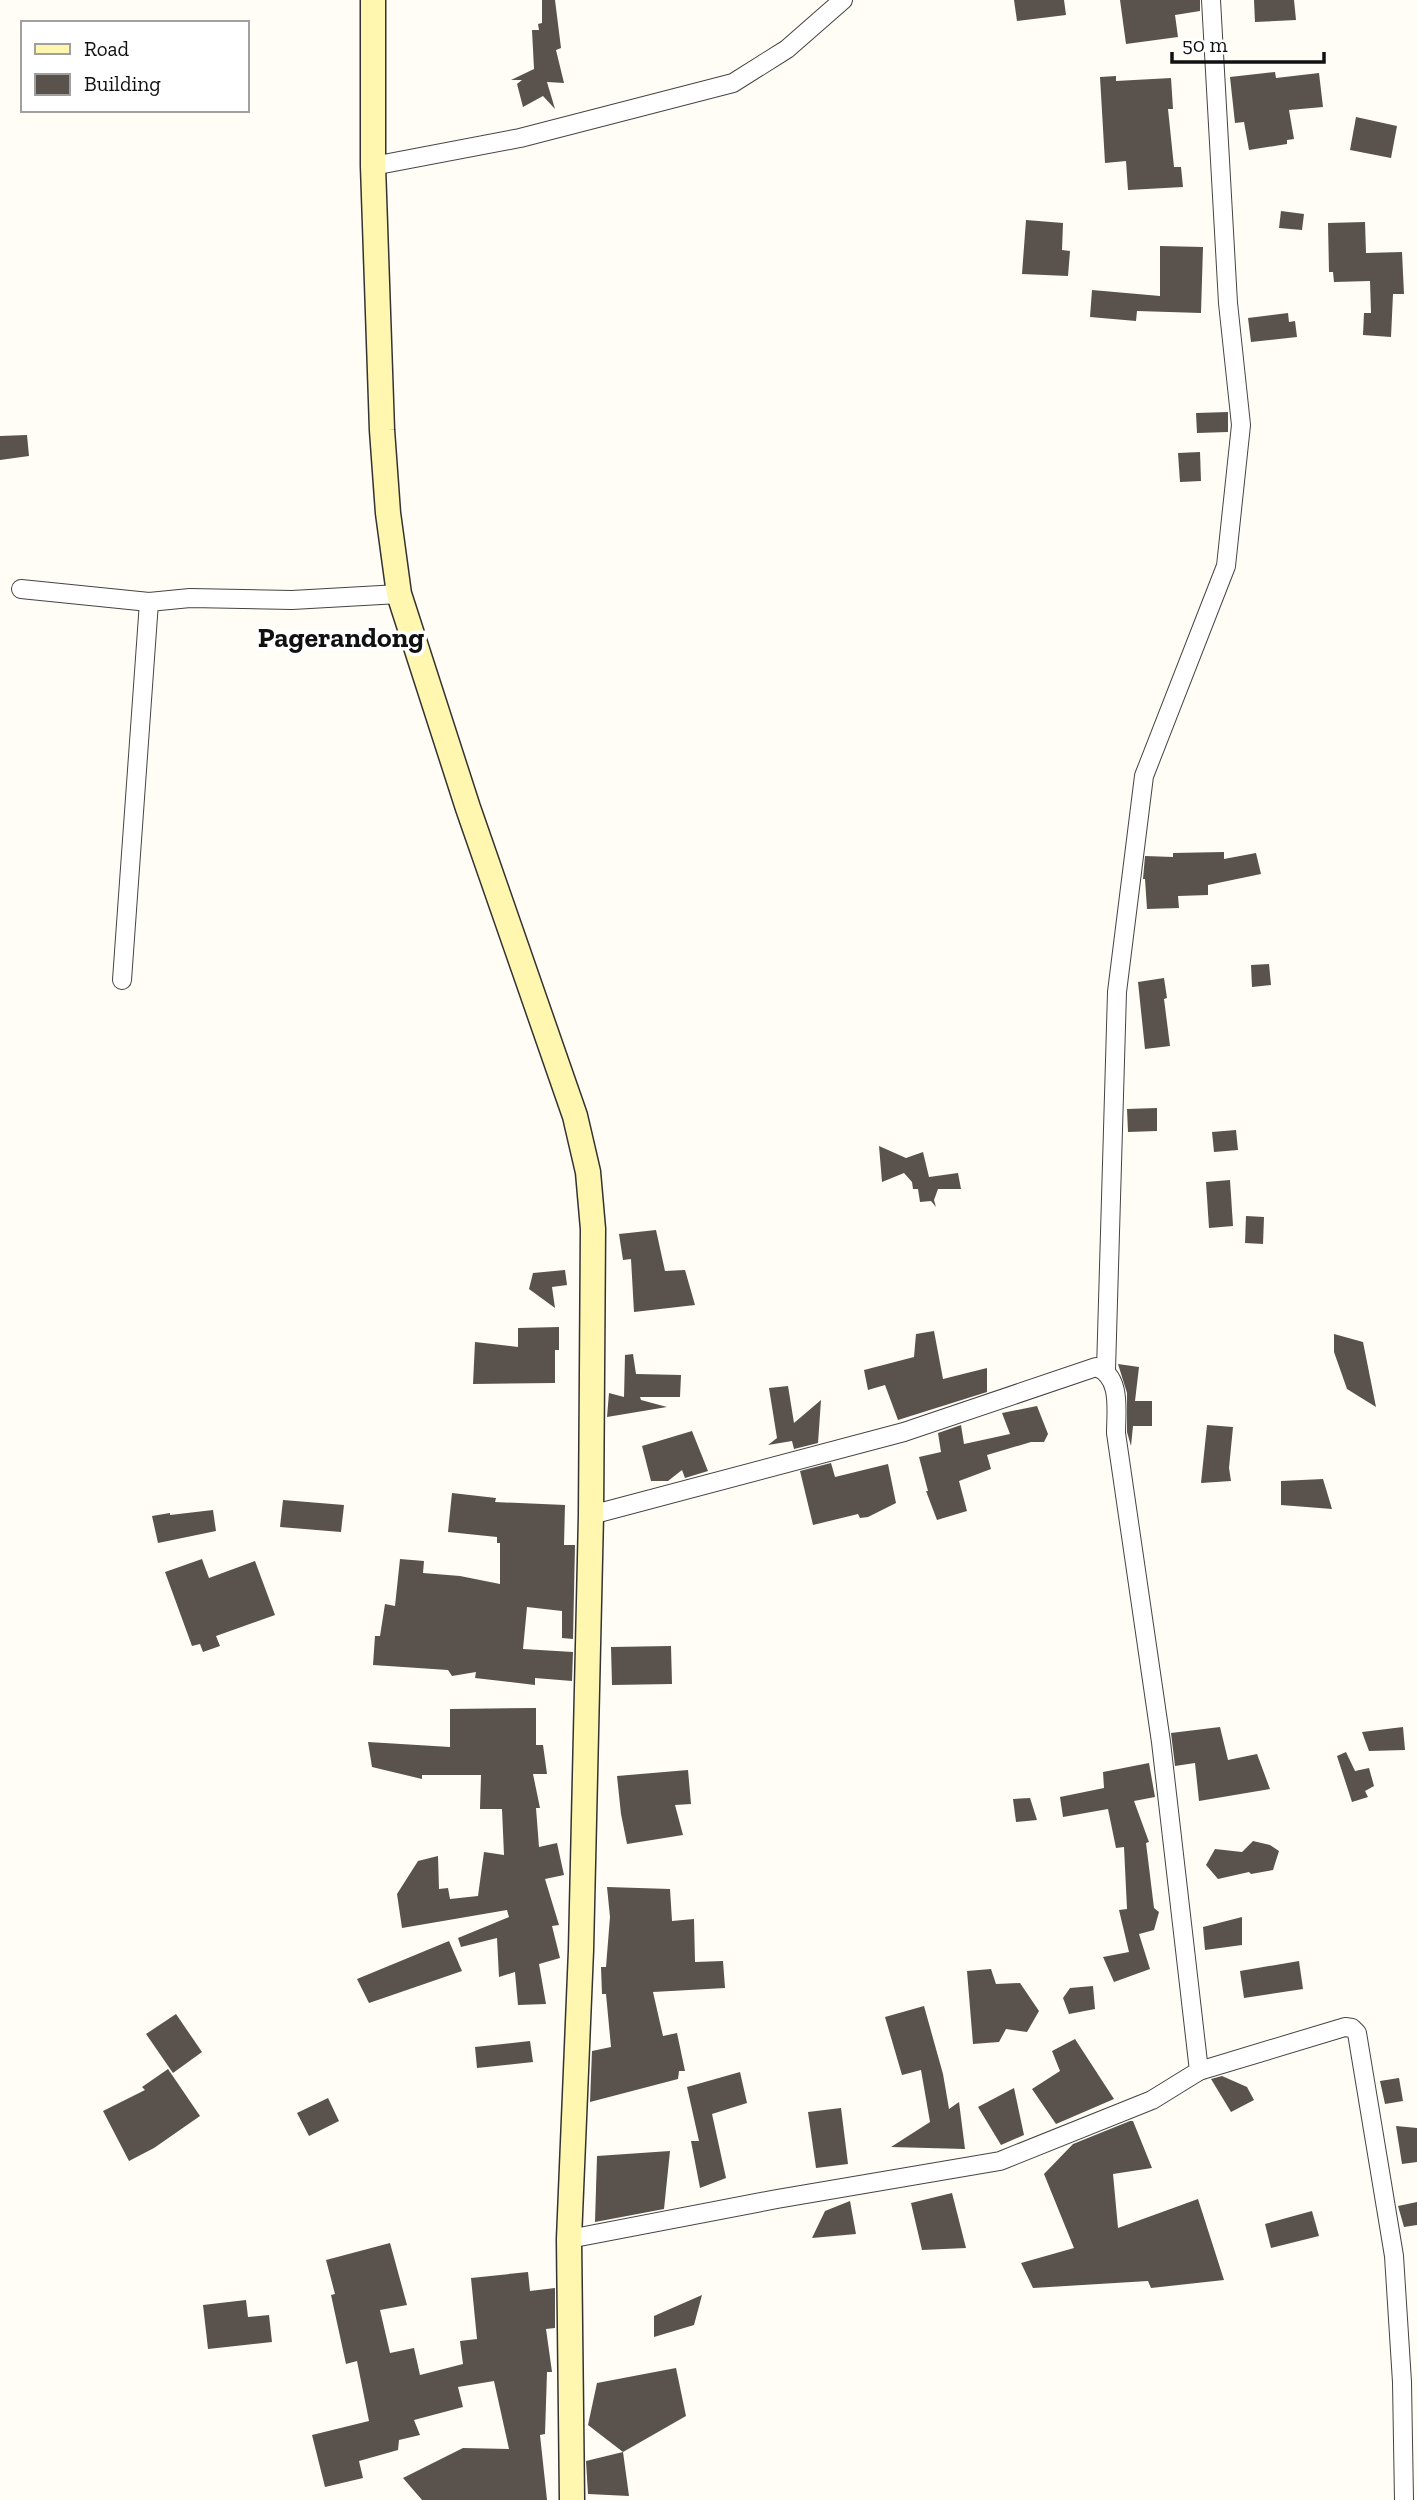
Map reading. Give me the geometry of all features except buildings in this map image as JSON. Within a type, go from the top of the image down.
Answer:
[{"type":"street","points":[[373,0],[373,166],[382,430],[388,513],[399,594],[468,808],[575,1116],[588,1172],[593,1228],[591,1515],[581,1950],[569,2239],[572,2500]]},
{"type":"street","points":[[373,166],[520,138],[733,83],[787,49],[843,0]]},
{"type":"street","points":[[1199,2071],[1161,1742],[1116,1433],[1115,1391],[1106,1370],[1117,992],[1144,776],[1226,566],[1241,425],[1228,303],[1211,0]]},
{"type":"street","points":[[21,589],[149,602],[190,598],[292,600],[399,594]]},
{"type":"street","points":[[122,980],[149,602]]},
{"type":"street","points":[[591,1515],[904,1432],[1096,1367],[1106,1370]]},
{"type":"street","points":[[569,2239],[776,2199],[1000,2161],[1152,2100],[1199,2071],[1345,2027],[1352,2028],[1357,2034],[1394,2256],[1402,2382],[1404,2500]]},
{"type":"district","name":"Pagerandong","points":[[341,637]]}]
